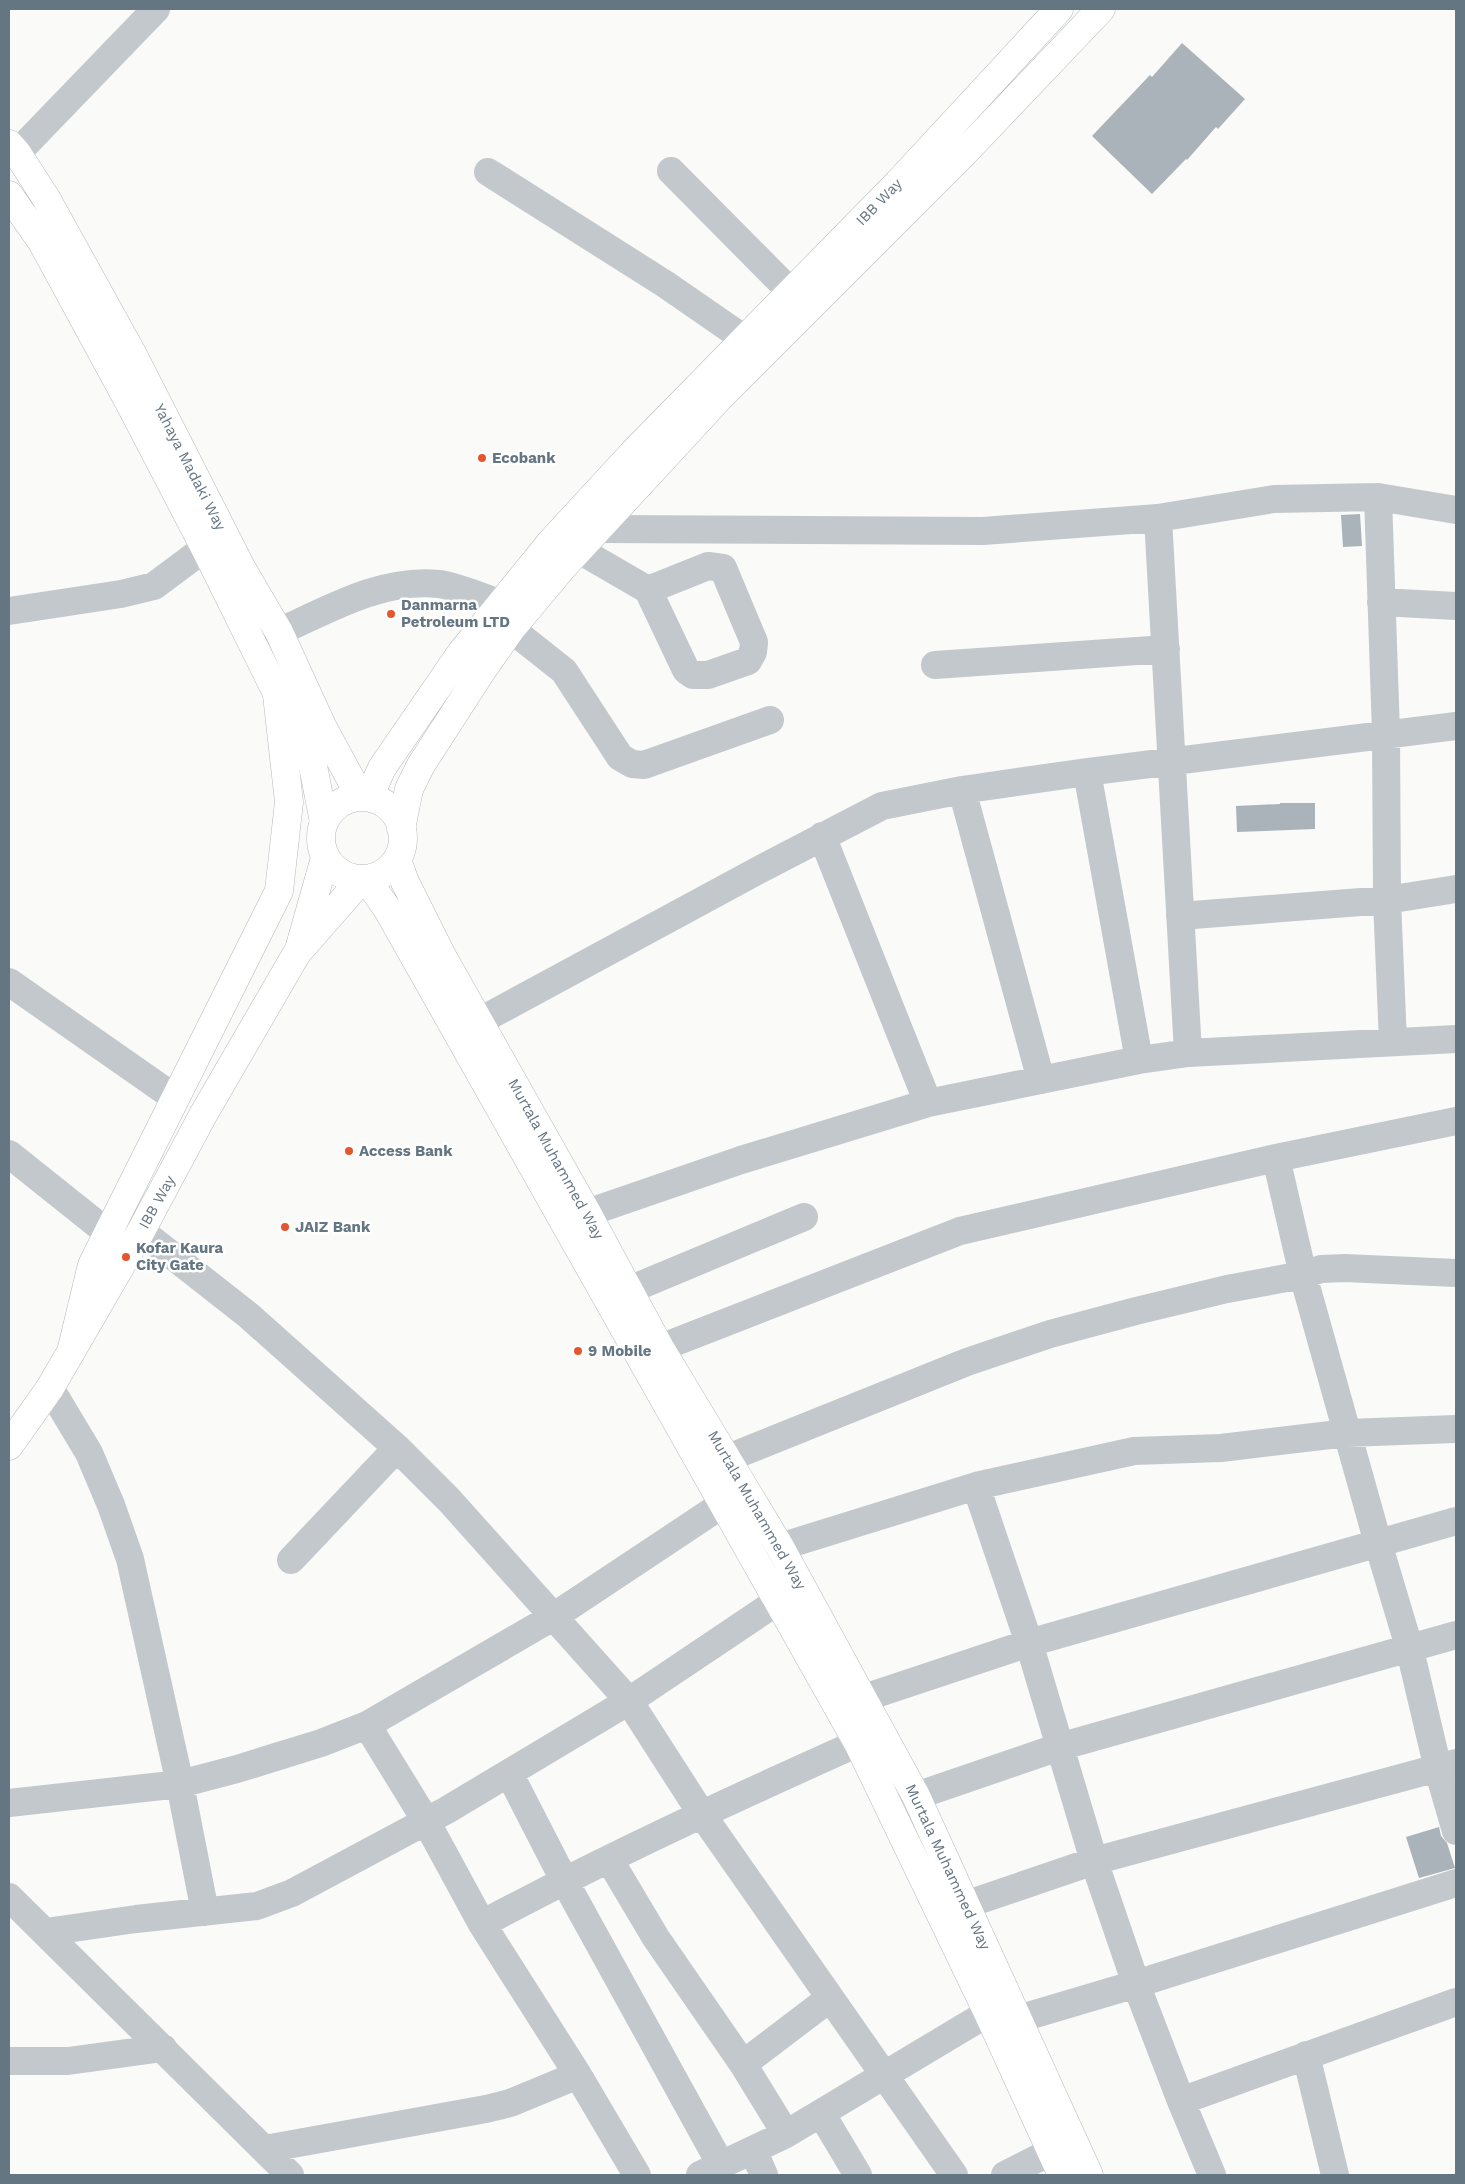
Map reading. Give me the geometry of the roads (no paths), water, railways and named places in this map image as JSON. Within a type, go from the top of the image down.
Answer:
[{"type":"main road","name":"IBB Way","points":[[708,394],[746,340],[898,183],[1059,9]]},
{"type":"main road","points":[[364,797],[461,653],[551,542],[634,452],[708,394],[962,154],[1101,9]]},
{"type":"main road","name":"Yahaya Madaki Way","points":[[13,149],[46,198],[121,360],[140,396],[279,632],[323,728],[364,797]]},
{"type":"main road","name":"Yahaya Madaki Way","points":[[11,200],[42,242],[121,360]]},
{"type":"main road","points":[[401,829],[391,810],[383,803],[364,797],[342,802],[332,810],[324,822],[321,833],[321,845],[326,858],[335,870],[347,877],[364,880],[379,876],[397,860],[402,844],[401,829],[409,789],[421,765],[483,669],[511,629],[642,480],[708,394]]},
{"type":"main road","name":"Yahaya Madaki Way","points":[[140,396],[205,548],[313,766],[324,822]]},
{"type":"main road","points":[[71,1352],[92,1265],[279,891],[289,802],[277,695]]},
{"type":"main road","name":"IBB Way","points":[[297,953],[326,858]]},
{"type":"main road","name":"Murtala Muhammed Way","points":[[397,860],[421,916],[478,1022],[587,1212],[660,1348],[780,1547],[916,1796],[1089,2175]]},
{"type":"main road","name":"IBB Way","points":[[9,1446],[50,1388],[141,1231],[203,1116],[297,953],[364,880]]},
{"type":"main road","name":"Murtala Muhammed Way","points":[[364,880],[388,910],[858,1743],[988,2013],[1057,2163]]},
{"type":"street","points":[[13,149],[156,9]]},
{"type":"street","points":[[671,171],[792,292]]},
{"type":"street","points":[[488,172],[665,284],[746,340]]},
{"type":"street","points":[[597,529],[983,531],[1158,518],[1274,499],[1378,497],[1456,510]]},
{"type":"street","points":[[1378,497],[1386,733],[1387,900],[1393,1042]]},
{"type":"street","points":[[1158,518],[1188,1053]]},
{"type":"street","points":[[9,611],[122,594],[154,586],[205,548]]},
{"type":"street","points":[[579,550],[648,590]]},
{"type":"street","points":[[279,632],[349,600],[389,586],[440,584],[502,604]]},
{"type":"street","points":[[1381,602],[1456,606]]},
{"type":"street","points":[[511,629],[564,671],[620,757],[632,764],[644,765],[770,720]]},
{"type":"street","points":[[935,665],[1166,649]]},
{"type":"street","points":[[478,1022],[822,836],[882,806],[962,790],[1086,772],[1386,733],[1456,726]]},
{"type":"street","points":[[1086,772],[1139,1060]]},
{"type":"street","points":[[962,790],[1041,1080]]},
{"type":"street","points":[[822,836],[928,1103]]},
{"type":"street","points":[[1180,916],[1387,900],[1456,889]]},
{"type":"street","points":[[9,982],[175,1098]]},
{"type":"street","points":[[587,1212],[741,1160],[928,1103],[1139,1060],[1188,1053],[1456,1039]]},
{"type":"street","points":[[660,1348],[960,1232],[1276,1158],[1456,1121]]},
{"type":"street","points":[[9,1154],[108,1233]]},
{"type":"street","points":[[1276,1158],[1303,1275],[1347,1433],[1410,1650],[1447,1766],[1456,1831]]},
{"type":"street","points":[[629,1290],[804,1217]]},
{"type":"street","points":[[141,1231],[248,1316],[397,1448],[450,1501],[629,1701],[701,1813],[954,2175]]},
{"type":"street","points":[[728,1458],[967,1362],[1050,1334],[1218,1291],[1303,1275],[1321,1269],[1344,1268],[1456,1273]]},
{"type":"street","points":[[50,1388],[89,1452],[111,1505],[130,1559],[180,1784],[205,1912]]},
{"type":"street","points":[[754,1559],[780,1547],[976,1486],[1134,1451],[1221,1448],[1347,1433],[1456,1430]]},
{"type":"street","points":[[291,1560],[397,1448]]},
{"type":"street","points":[[976,1486],[1029,1643],[1094,1861],[1136,1984],[1212,2175]]},
{"type":"street","points":[[9,1803],[180,1784],[237,1770],[321,1743],[368,1724],[553,1617],[723,1504]]},
{"type":"street","points":[[864,1698],[1029,1643],[1456,1521]]},
{"type":"street","points":[[46,1932],[136,1919],[258,1906],[292,1893],[426,1821],[510,1773],[629,1701],[778,1601]]},
{"type":"street","points":[[916,1796],[1059,1748],[1410,1650],[1456,1635]]},
{"type":"street","points":[[368,1724],[426,1821],[482,1924],[578,2075],[637,2175]]},
{"type":"street","points":[[482,1924],[564,1880],[701,1813],[858,1743]]},
{"type":"street","points":[[965,1905],[1094,1861],[1447,1766]]},
{"type":"street","points":[[510,1773],[710,2170],[786,2134],[988,2013]]},
{"type":"street","points":[[609,1859],[656,1938],[743,2064],[786,2134]]},
{"type":"street","points":[[1018,2019],[1136,1984],[1456,1883]]},
{"type":"street","points":[[9,1897],[290,2175]]},
{"type":"street","points":[[743,2064],[830,1998]]},
{"type":"street","points":[[1181,2101],[1456,2002]]},
{"type":"street","points":[[9,2061],[68,2061],[163,2048]]},
{"type":"street","points":[[1306,2055],[1335,2175]]},
{"type":"street","points":[[265,2149],[486,2109],[510,2103],[578,2075]]},
{"type":"street","points":[[821,2113],[858,2175]]},
{"type":"street","points":[[753,2150],[764,2175]]},
{"type":"street","points":[[1005,2175],[1057,2163]]},
{"type":"place","name":"Ecobank","points":[[482,458]]},
{"type":"place","name":"Danmarna Petroleum LTD","points":[[391,614]]},
{"type":"place","name":"Access Bank","points":[[349,1151]]},
{"type":"place","name":"JAIZ Bank","points":[[285,1227]]},
{"type":"place","name":"Kofar Kaura City Gate","points":[[126,1257]]},
{"type":"place","name":"9 Mobile","points":[[578,1351]]}]
